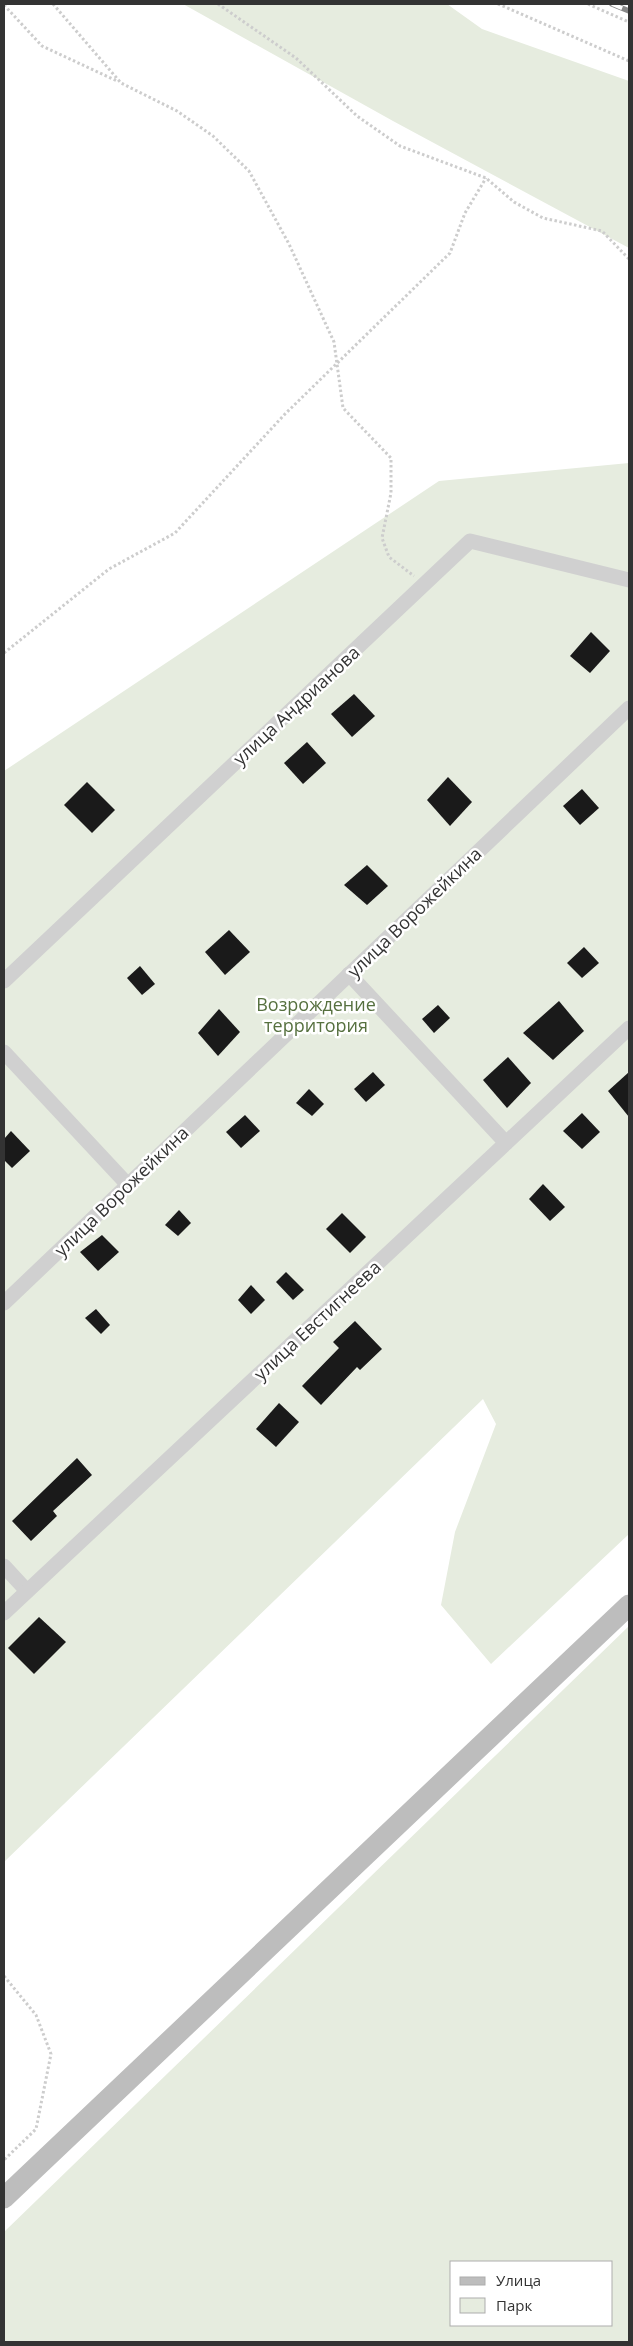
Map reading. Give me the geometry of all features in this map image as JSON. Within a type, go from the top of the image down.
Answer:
[{"type":"main road","points":[[4,2198],[629,1605]]},
{"type":"street","name":"улица Андрианова","points":[[4,981],[470,541],[629,580]]},
{"type":"street","name":"улица Ворожейкина","points":[[4,1303],[629,708]]},
{"type":"street","points":[[349,974],[506,1143]]},
{"type":"street","name":"улица Евстигнеева","points":[[4,1613],[629,1028]]},
{"type":"street","points":[[4,1052],[128,1185]]},
{"type":"street","points":[[4,1566],[28,1591]]},
{"type":"path","points":[[53,4],[120,82]]},
{"type":"path","points":[[218,4],[296,58],[356,116],[400,146],[486,178],[514,202],[543,218],[602,231],[629,259]]},
{"type":"path","points":[[498,4],[629,61]]},
{"type":"path","points":[[588,4],[629,22]]},
{"type":"path","points":[[4,5],[42,46],[120,82],[184,116],[213,136],[249,171],[289,244],[334,342],[343,408],[391,458],[391,493],[382,538],[389,557],[424,584]]},
{"type":"path","points":[[4,653],[109,569],[175,533],[285,414],[450,253],[464,213],[486,178]]},
{"type":"path","points":[[4,1976],[36,2014],[52,2054],[36,2129],[4,2160]]},
{"type":"green space","points":[[183,4],[447,4],[482,29],[629,81],[629,248],[393,121]]},
{"type":"green space","name":"Возрождение территория","points":[[629,463],[629,1534],[491,1664],[441,1605],[455,1532],[496,1424],[483,1399],[4,1862],[4,771],[439,481]]},
{"type":"green space","points":[[629,1626],[629,2342],[4,2342],[4,2232]]},
{"type":"building","points":[[591,632],[610,651],[590,673],[570,656]]},
{"type":"building","points":[[354,694],[375,716],[352,737],[331,714]]},
{"type":"building","points":[[307,742],[326,763],[303,784],[284,763]]},
{"type":"building","points":[[448,777],[472,802],[450,826],[427,800]]},
{"type":"building","points":[[87,782],[115,810],[92,833],[64,805]]},
{"type":"building","points":[[582,789],[599,808],[580,825],[563,806]]},
{"type":"building","points":[[367,865],[388,886],[367,905],[344,885]]},
{"type":"building","points":[[229,930],[250,952],[225,975],[205,952]]},
{"type":"building","points":[[584,947],[599,963],[582,978],[567,963]]},
{"type":"building","points":[[140,966],[155,984],[142,995],[127,978]]},
{"type":"building","points":[[559,1001],[584,1031],[553,1060],[523,1033]]},
{"type":"building","points":[[438,1005],[450,1018],[434,1033],[422,1019]]},
{"type":"building","points":[[219,1009],[240,1032],[218,1056],[198,1033]]},
{"type":"building","points":[[508,1057],[531,1083],[507,1108],[483,1080]]},
{"type":"building","points":[[373,1072],[385,1085],[366,1102],[354,1089]]},
{"type":"building","points":[[629,1072],[629,1117],[608,1091]]},
{"type":"building","points":[[309,1089],[324,1104],[312,1116],[296,1103]]},
{"type":"building","points":[[582,1113],[600,1132],[582,1149],[563,1131]]},
{"type":"building","points":[[245,1115],[260,1131],[241,1148],[226,1132]]},
{"type":"building","points":[[11,1131],[30,1151],[12,1168],[4,1160],[4,1139]]},
{"type":"building","points":[[543,1184],[565,1207],[550,1221],[529,1199]]},
{"type":"building","points":[[179,1210],[191,1223],[178,1236],[165,1225]]},
{"type":"building","points":[[342,1213],[366,1237],[350,1253],[326,1229]]},
{"type":"building","points":[[102,1235],[119,1252],[98,1271],[80,1252]]},
{"type":"building","points":[[286,1272],[304,1290],[293,1300],[276,1282]]},
{"type":"building","points":[[251,1285],[265,1300],[251,1314],[238,1300]]},
{"type":"building","points":[[96,1309],[110,1325],[101,1334],[85,1318]]},
{"type":"building","points":[[355,1321],[382,1349],[360,1370],[357,1367],[321,1405],[302,1386],[339,1348],[333,1342]]},
{"type":"building","points":[[279,1403],[299,1422],[276,1447],[256,1429]]},
{"type":"building","points":[[77,1458],[92,1475],[53,1511],[57,1516],[31,1541],[12,1521]]},
{"type":"building","points":[[39,1617],[66,1642],[34,1674],[8,1648]]},
{"type":"railway","points":[[612,4],[629,11]]}]
